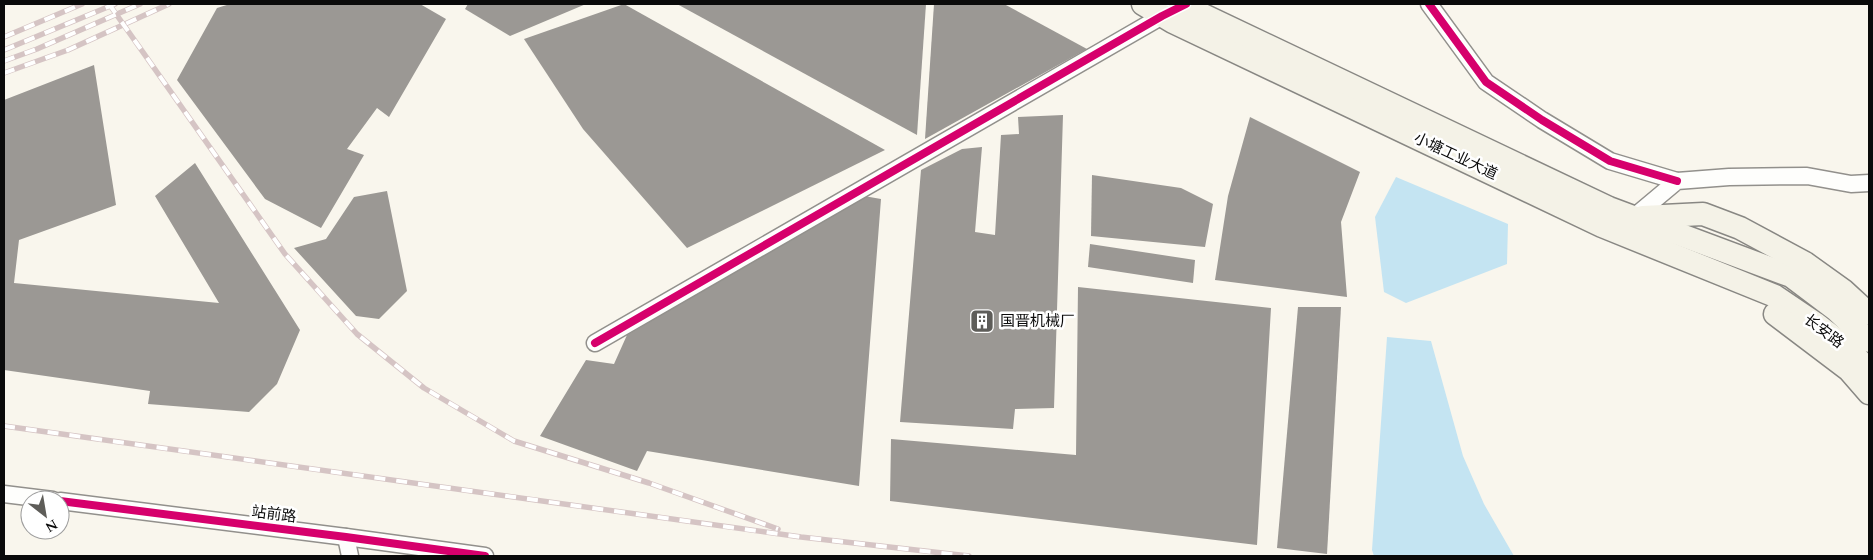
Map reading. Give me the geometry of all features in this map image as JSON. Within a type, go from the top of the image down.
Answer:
[{"type":"main road","name":"小塘工业大道","points":[[1142,4],[1178,7],[1600,204],[1791,276]]},
{"type":"main road","name":"小塘工业大道","points":[[1178,7],[1602,226],[1775,296]]},
{"type":"main road","points":[[1634,217],[1703,214],[1740,228],[1805,263],[1844,291],[1869,314]]},
{"type":"main road","points":[[1710,269],[1790,324],[1849,370],[1869,393]]},
{"type":"main road","name":"长安路","points":[[1791,276],[1836,310],[1869,341]]},
{"type":"main road","name":"长安路","points":[[1775,296],[1843,345],[1869,371]]},
{"type":"street","points":[[1429,4],[1486,82],[1542,120],[1610,161],[1677,181],[1729,177],[1806,176],[1851,184],[1869,183]]},
{"type":"street","points":[[595,343],[1178,7]]},
{"type":"street","points":[[1634,217],[1677,181]]},
{"type":"street","points":[[4,494],[20,496]]},
{"type":"street","name":"站前路","points":[[70,502],[485,556]]},
{"type":"street","points":[[346,537],[350,556]]},
{"type":"water","points":[[1396,177],[1508,224],[1507,264],[1406,303],[1384,292],[1375,217]]},
{"type":"water","points":[[1387,337],[1431,341],[1463,456],[1484,504],[1514,556],[1374,556],[1372,550]]},
{"type":"building","points":[[230,4],[420,4],[446,19],[389,117],[377,108],[347,149],[364,155],[321,228],[265,199],[177,80],[217,8]]},
{"type":"building","points":[[468,4],[586,4],[510,36],[465,9]]},
{"type":"building","points":[[624,4],[885,150],[687,248],[583,129],[524,39]]},
{"type":"building","points":[[677,4],[926,4],[917,135]]},
{"type":"building","points":[[934,4],[1004,4],[1087,49],[925,139]]},
{"type":"building","points":[[94,65],[116,205],[19,240],[14,283],[219,303],[155,196],[195,163],[300,330],[277,384],[249,412],[148,404],[150,391],[4,370],[4,100]]},
{"type":"building","name":"国晋机械厂","points":[[1063,115],[1054,408],[1015,409],[1013,429],[900,422],[921,170],[962,149],[982,147],[975,232],[995,235],[1001,135],[1019,134],[1018,117]]},
{"type":"building","points":[[1250,117],[1360,172],[1341,222],[1347,297],[1215,280],[1228,196]]},
{"type":"building","points":[[1092,175],[1181,188],[1213,204],[1205,247],[1091,236]]},
{"type":"building","points":[[387,191],[407,291],[379,319],[356,316],[294,248],[326,239],[354,197]]},
{"type":"building","points":[[864,196],[881,199],[859,486],[647,451],[637,471],[540,436],[586,360],[614,364],[627,335]]},
{"type":"building","points":[[1090,244],[1195,260],[1193,283],[1088,267]]},
{"type":"building","points":[[1078,287],[1271,308],[1257,545],[890,501],[891,439],[1076,455]]},
{"type":"building","points":[[1298,307],[1341,307],[1327,554],[1277,548]]},
{"type":"railway","points":[[4,37],[82,4]]},
{"type":"railway","points":[[109,4],[285,254],[357,334],[424,388],[514,441],[649,483],[778,529]]},
{"type":"railway","points":[[4,50],[115,4]]},
{"type":"railway","points":[[4,61],[37,49],[140,4]]},
{"type":"railway","points":[[4,73],[68,50],[169,4]]},
{"type":"railway","points":[[4,426],[801,537],[969,556]]},
{"type":"cycle path","points":[[595,343],[1162,16],[1186,4]]},
{"type":"cycle path","points":[[1429,4],[1486,82],[1542,120],[1610,161],[1677,181]]},
{"type":"cycle path","points":[[70,502],[485,556]]},
{"type":"place","name":"国晋机械厂","points":[[982,321]]}]
